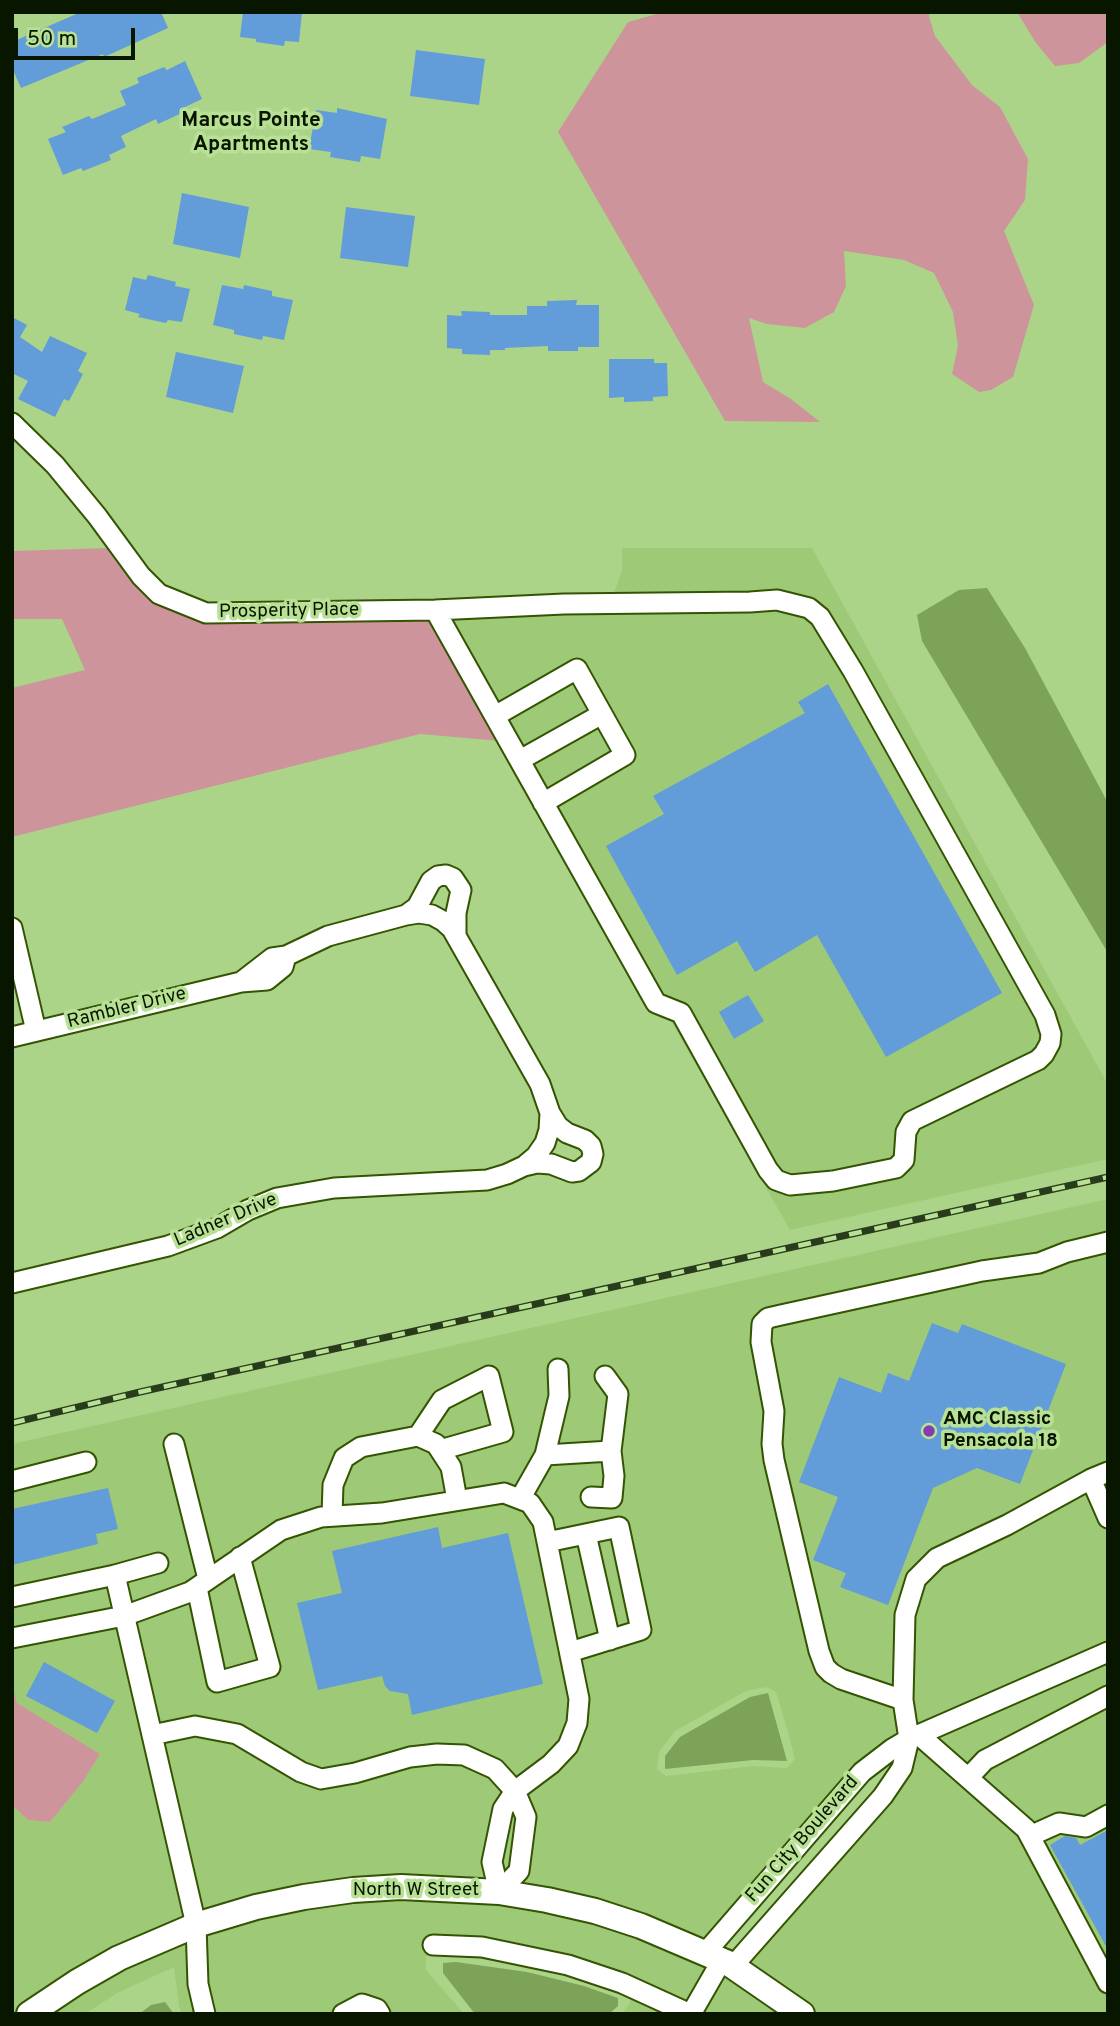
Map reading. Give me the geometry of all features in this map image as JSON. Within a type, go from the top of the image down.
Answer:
[{"type":"main road","name":"North W Street","points":[[29,2014],[76,1982],[119,1958],[196,1925],[256,1907],[304,1897],[401,1887],[499,1892],[547,1900],[641,1926],[721,1960],[802,2014]]},
{"type":"street","name":"Prosperity Place","points":[[12,423],[55,465],[141,576],[159,594],[206,614],[777,600],[809,608],[820,617],[933,812],[1045,1015],[1050,1027],[1050,1043],[1038,1060],[912,1121],[906,1132],[904,1160],[896,1168],[833,1181],[790,1185],[776,1180],[681,1013],[656,1003],[543,803]]},
{"type":"street","points":[[435,610],[543,803],[625,755],[577,669],[495,716]]},
{"type":"street","points":[[520,760],[602,714]]},
{"type":"street","points":[[406,915],[422,900],[431,881],[446,875],[453,878],[461,890],[456,913],[456,934]]},
{"type":"street","name":"Rambler Drive","points":[[12,1037],[241,982],[272,958],[286,956],[328,936],[406,915],[432,915],[443,920],[456,934]]},
{"type":"street","points":[[12,928],[36,1031]]},
{"type":"street","name":"Ladner Drive","points":[[12,1283],[169,1246],[217,1228],[248,1210],[277,1198],[334,1188],[487,1180],[537,1163],[551,1164],[572,1172],[579,1171],[591,1162],[591,1146],[558,1126],[550,1113],[540,1084],[456,934]]},
{"type":"street","name":"Ladner Drive","points":[[524,1166],[536,1156],[545,1143],[550,1113]]},
{"type":"street","points":[[903,1700],[841,1679],[825,1667],[819,1651],[774,1460],[774,1410],[761,1342],[762,1324],[768,1318],[781,1315],[1008,1266],[1039,1263],[1067,1252],[1108,1242]]},
{"type":"street","points":[[520,1499],[545,1455],[559,1396],[558,1369]]},
{"type":"street","points":[[418,1436],[442,1401],[489,1376],[503,1432],[439,1450]]},
{"type":"street","points":[[591,1497],[612,1498],[611,1451],[618,1394],[606,1376]]},
{"type":"street","points":[[332,1516],[333,1485],[344,1458],[361,1447],[418,1436],[436,1444],[451,1467],[457,1500]]},
{"type":"street","points":[[174,1444],[202,1583],[218,1682],[270,1667],[240,1557]]},
{"type":"street","points":[[545,1455],[611,1451]]},
{"type":"street","points":[[12,1480],[86,1462]]},
{"type":"street","points":[[1108,1518],[1099,1476],[1007,1525],[937,1558],[916,1579],[905,1615],[903,1700],[914,1737],[968,1778],[1026,1829],[1108,1983]]},
{"type":"street","points":[[12,1639],[124,1616],[190,1592],[281,1530],[321,1517],[382,1513],[504,1493],[530,1503],[542,1522],[579,1699],[577,1723],[568,1746],[515,1791],[503,1809],[492,1862],[499,1892]]},
{"type":"street","points":[[547,1542],[619,1527],[641,1630],[570,1652]]},
{"type":"street","points":[[586,1534],[610,1640]]},
{"type":"street","points":[[12,1597],[158,1563]]},
{"type":"street","points":[[115,1575],[196,1925],[198,1984],[205,2014]]},
{"type":"street","name":"Fun City Boulevard","points":[[721,1960],[862,1772],[914,1737],[1108,1652]]},
{"type":"street","points":[[968,1778],[985,1760],[1108,1696]]},
{"type":"street","points":[[152,1735],[195,1726],[237,1734],[301,1772],[321,1779],[355,1773],[410,1757],[437,1754],[464,1755],[495,1769],[515,1791],[526,1817],[519,1871],[499,1892]]},
{"type":"street","name":"Fun City Boulevard","points":[[721,1960],[883,1796],[902,1768],[914,1737]]},
{"type":"street","points":[[1030,1836],[1059,1824],[1086,1827],[1108,1815]]},
{"type":"street","points":[[433,1945],[482,1947],[528,1955],[622,1983],[665,2009],[691,2014],[721,1960]]},
{"type":"street","points":[[343,2014],[362,2004],[377,2009],[380,2014]]},
{"type":"shaded area","points":[[664,12],[930,12],[935,36],[972,85],[1000,107],[1028,159],[1025,200],[1004,231],[1034,305],[1013,377],[991,390],[979,392],[952,374],[958,346],[953,312],[934,273],[904,260],[844,251],[846,286],[834,312],[805,328],[767,324],[749,318],[763,382],[791,399],[820,422],[725,421],[558,132],[628,22]]},
{"type":"shaded area","points":[[1017,12],[1108,12],[1108,42],[1079,63],[1055,66],[1036,43]]},
{"type":"shaded area","points":[[109,548],[152,599],[203,621],[437,618],[512,742],[420,734],[12,837],[12,688],[85,670],[62,619],[12,619],[12,551]]},
{"type":"shaded area","points":[[622,548],[812,548],[1108,1085],[1108,1159],[790,1230],[479,684],[437,618],[613,596],[622,570]]},
{"type":"shaded area","points":[[987,588],[1025,648],[1108,803],[1108,953],[922,641],[917,615],[959,590]]},
{"type":"shaded area","points":[[1108,1199],[1108,1643],[901,1733],[703,1942],[500,1884],[203,1915],[131,1607],[12,1630],[12,1444]],"holes":[[[766,1687],[776,1692],[795,1759],[787,1768],[753,1766],[666,1776],[657,1769],[659,1752],[675,1731],[746,1691]]]},
{"type":"shaded area","points":[[117,1626],[185,1920],[12,2014],[12,1805],[28,1820],[50,1822],[82,1783],[100,1754],[17,1703],[12,1684],[12,1647]]},
{"type":"shaded area","points":[[1108,1661],[1108,2014],[815,2014],[746,1965],[917,1745]]},
{"type":"shaded area","points":[[12,1684],[17,1703],[100,1754],[82,1783],[50,1822],[28,1820],[12,1805]]},
{"type":"shaded area","points":[[768,1693],[787,1761],[753,1760],[665,1769],[665,1756],[680,1737],[750,1697]]},
{"type":"shaded area","points":[[450,1896],[592,1919],[702,1959],[787,2014],[621,2014],[630,2003],[630,1993],[528,1965],[456,1956],[426,1956],[426,1970],[464,2014],[182,2014],[174,1967],[117,1993],[85,2014],[44,2014],[82,1988],[168,1945],[306,1905]]},
{"type":"shaded area","points":[[456,1962],[527,1972],[584,1986],[618,1998],[618,2006],[609,2014],[475,2014],[443,1973],[443,1963]]},
{"type":"shaded area","points":[[165,2002],[174,2014],[139,2014],[151,2005]]},
{"type":"building","points":[[81,12],[161,12],[168,28],[104,57],[103,54],[21,88],[12,68],[12,42]]},
{"type":"building","points":[[243,12],[302,12],[299,42],[285,41],[284,46],[240,37]]},
{"type":"building","points":[[416,50],[485,59],[479,105],[410,96]]},
{"type":"building","points":[[185,61],[202,99],[183,108],[184,112],[158,124],[156,119],[121,136],[126,147],[109,155],[111,160],[83,171],[81,168],[63,175],[48,139],[66,132],[62,127],[89,116],[92,119],[126,105],[120,91],[139,83],[137,78],[164,67],[167,70]]},
{"type":"building","points":[[337,108],[387,119],[380,159],[361,156],[360,162],[330,157],[331,152],[309,149],[316,110],[337,113]]},
{"type":"building","points":[[182,193],[249,207],[240,258],[173,244]]},
{"type":"building","points":[[346,207],[415,216],[408,267],[340,258]]},
{"type":"building","points":[[148,275],[176,282],[175,286],[190,289],[182,322],[168,320],[166,323],[138,317],[140,314],[125,310],[133,277],[146,280]]},
{"type":"building","points":[[222,285],[243,289],[244,285],[272,291],[272,296],[293,300],[284,340],[263,336],[262,340],[234,334],[234,330],[213,325]]},
{"type":"building","points":[[577,300],[576,305],[599,305],[599,347],[578,347],[578,351],[548,351],[548,346],[505,348],[490,350],[490,355],[462,354],[462,349],[447,348],[447,315],[462,316],[461,311],[490,312],[490,315],[527,315],[527,306],[547,306],[547,301]]},
{"type":"building","points":[[12,317],[27,325],[20,337],[42,352],[50,336],[87,353],[78,371],[83,374],[69,401],[64,399],[55,417],[18,399],[28,381],[12,373]]},
{"type":"building","points":[[176,352],[244,366],[233,413],[166,397]]},
{"type":"building","points":[[609,359],[654,359],[654,363],[667,363],[668,396],[653,397],[653,401],[624,402],[624,397],[609,398]]},
{"type":"building","points":[[828,684],[1002,993],[886,1057],[817,935],[755,972],[737,941],[677,975],[606,846],[664,814],[653,796],[805,713],[798,702]]},
{"type":"building","points":[[748,995],[764,1021],[734,1039],[719,1012]]},
{"type":"building","name":"AMC Classic Pensacola 18","points":[[932,1323],[958,1333],[962,1324],[1066,1364],[1020,1484],[977,1468],[933,1488],[888,1605],[840,1587],[846,1573],[813,1560],[838,1497],[799,1482],[839,1377],[881,1393],[888,1373],[909,1381]]},
{"type":"building","points":[[108,1488],[118,1529],[96,1534],[98,1544],[12,1565],[12,1509]]},
{"type":"building","points":[[438,1527],[442,1548],[508,1533],[543,1684],[412,1715],[408,1694],[390,1691],[382,1676],[318,1690],[297,1603],[342,1593],[332,1551]]},
{"type":"building","points":[[44,1662],[115,1701],[97,1733],[26,1696]]},
{"type":"building","points":[[1108,1830],[1108,1950],[1050,1845],[1065,1836],[1076,1838],[1080,1845]]},
{"type":"railway","points":[[12,1423],[140,1392],[1108,1177]]},
{"type":"place","name":"AMC Classic Pensacola 18","points":[[929,1431]]},
{"type":"district","name":"Marcus Pointe Apartments","points":[[251,134]]}]
